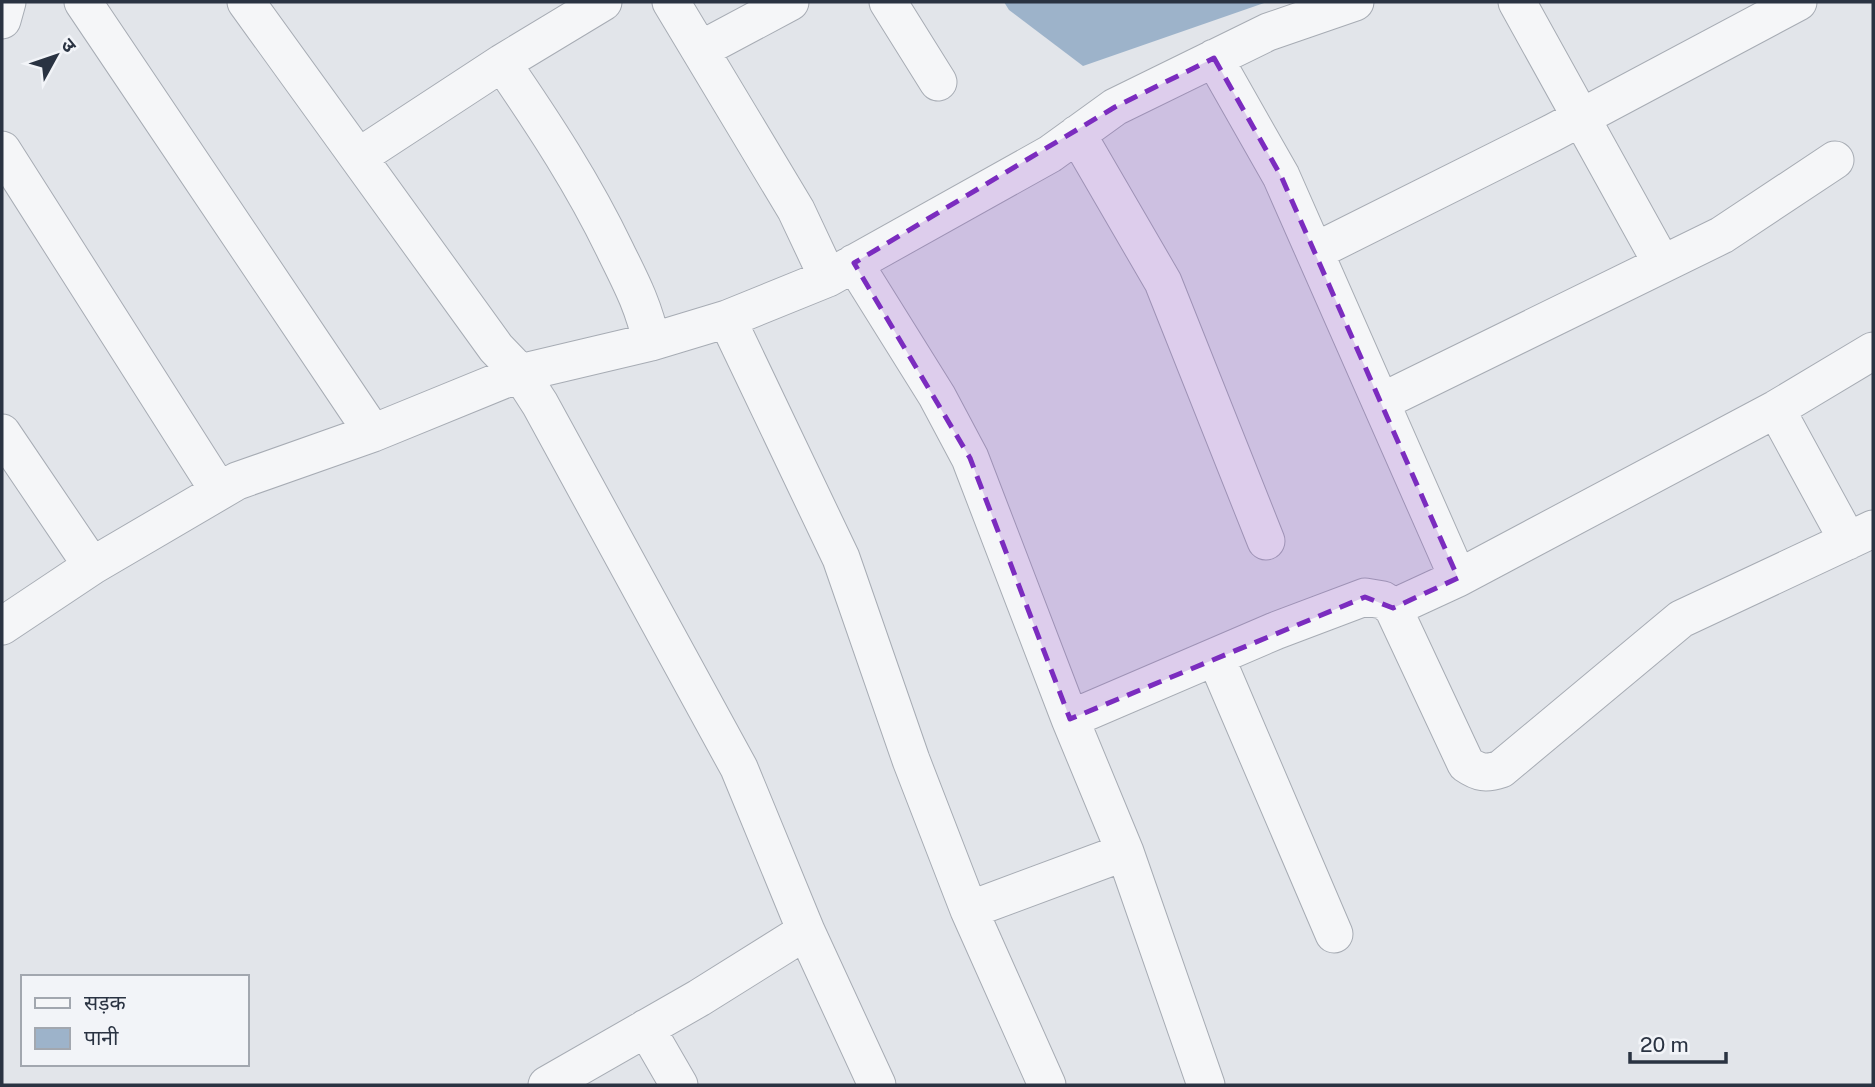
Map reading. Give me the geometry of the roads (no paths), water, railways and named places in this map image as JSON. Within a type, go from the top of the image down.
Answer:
[{"type":"street","points":[[2,20],[7,2]]},
{"type":"street","points":[[83,2],[373,432]]},
{"type":"street","points":[[246,2],[360,156],[496,348],[520,373],[540,404],[739,768],[806,931],[877,1085]]},
{"type":"street","points":[[360,156],[502,63],[603,2]]},
{"type":"street","points":[[671,2],[796,210],[937,396],[970,458],[1070,719],[1125,852],[1206,1085]]},
{"type":"street","points":[[700,50],[790,2]]},
{"type":"street","points":[[888,2],[938,82]]},
{"type":"street","points":[[1517,2],[1661,262]]},
{"type":"street","points":[[1316,251],[1581,118],[1798,2]]},
{"type":"street","points":[[2,626],[92,566],[219,491],[520,373],[651,342],[727,319],[841,271],[1050,154],[1115,107],[1268,32],[1349,3]]},
{"type":"street","points":[[1214,58],[1281,176],[1458,578]]},
{"type":"street","points":[[502,63],[567,158],[646,312],[651,342]]},
{"type":"street","points":[[1077,134],[1163,282],[1266,541]]},
{"type":"street","points":[[2,150],[219,491]]},
{"type":"street","points":[[1381,402],[1661,262],[1722,235],[1835,160]]},
{"type":"street","points":[[727,319],[841,558],[911,760],[969,910],[1047,1085]]},
{"type":"street","points":[[1392,608],[1458,578],[1776,409],[1873,351]]},
{"type":"street","points":[[1070,719],[1365,597],[1382,600],[1392,608],[1466,764],[1483,774],[1501,769],[1681,619],[1861,535],[1776,409]]},
{"type":"street","points":[[2,433],[92,566]]},
{"type":"street","points":[[1216,657],[1334,934]]},
{"type":"street","points":[[969,910],[1125,852]]},
{"type":"street","points":[[547,1085],[806,931]]},
{"type":"street","points":[[646,1028],[679,1085]]},
{"type":"water","points":[[1004,2],[1267,2],[1083,66],[1009,10]]}]
